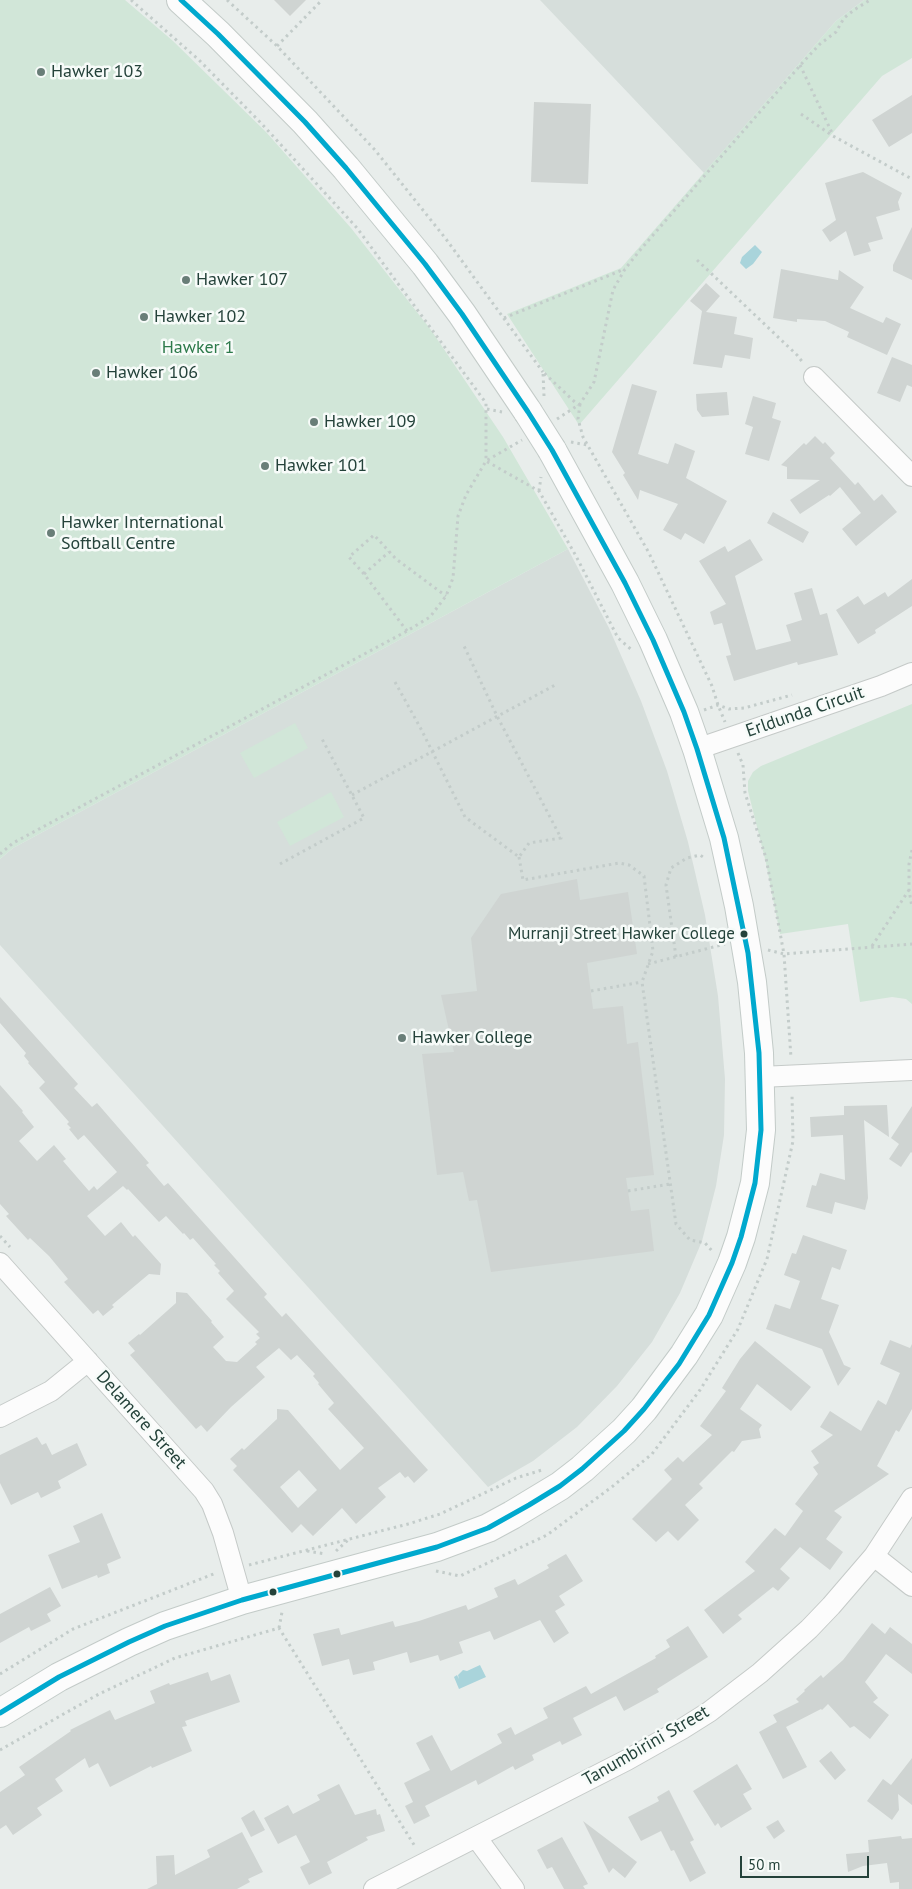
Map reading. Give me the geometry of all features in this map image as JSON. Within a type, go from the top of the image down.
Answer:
[{"type":"street","points":[[0,1713],[59,1677],[165,1626],[242,1600],[437,1547],[488,1528],[512,1516],[560,1486],[582,1469],[644,1409],[679,1364],[709,1315],[742,1237],[755,1184],[761,1130],[760,1077],[748,953],[724,838],[685,716],[653,640],[560,446],[534,416],[425,264],[346,168],[305,122],[218,34],[181,0]]},
{"type":"street","points":[[814,376],[912,476]]},
{"type":"street","name":"Erldunda Circuit","points":[[697,749],[881,686],[912,673]]},
{"type":"street","points":[[760,1077],[912,1070]]},
{"type":"street","name":"Delamere Street","points":[[0,1263],[204,1491],[212,1504],[223,1532],[242,1600]]},
{"type":"street","points":[[0,1417],[51,1391],[88,1361]]},
{"type":"street","name":"Tanumbirini Street","points":[[374,1889],[626,1760],[709,1712],[760,1673],[809,1629],[831,1606],[874,1556],[912,1498]]},
{"type":"street","points":[[874,1556],[912,1586]]},
{"type":"street","points":[[476,1837],[514,1889]]},
{"type":"path","points":[[131,0],[199,60],[234,95],[356,228],[486,403],[486,461]]},
{"type":"path","points":[[227,0],[277,46],[375,150],[446,239],[543,372],[579,404]]},
{"type":"path","points":[[277,46],[322,0]]},
{"type":"path","points":[[555,420],[579,404],[594,382],[613,290],[641,249],[800,65],[820,44],[836,32],[844,18],[870,0]]},
{"type":"path","points":[[800,65],[834,136]]},
{"type":"path","points":[[801,114],[834,136],[912,179]]},
{"type":"path","points":[[697,260],[797,355],[814,376]]},
{"type":"path","points":[[504,318],[626,269]]},
{"type":"path","points":[[0,854],[13,843],[430,617],[446,596],[453,578],[458,516],[466,495],[486,461],[534,416],[543,372]]},
{"type":"path","points":[[430,1570],[460,1576],[545,1537],[614,1486],[652,1454],[700,1390],[738,1329],[767,1259],[792,1141],[791,1076],[784,954],[766,858],[745,793],[743,765],[712,686],[648,552],[588,446],[578,419],[579,404]]},
{"type":"path","points":[[560,446],[588,446]]},
{"type":"path","points":[[486,461],[539,491],[576,556],[618,638],[637,654]]},
{"type":"path","points":[[407,631],[349,557],[374,535],[389,552],[446,596]]},
{"type":"path","points":[[364,574],[389,552]]},
{"type":"path","points":[[464,646],[497,716],[561,838],[529,843],[518,857]]},
{"type":"path","points":[[394,682],[421,729],[465,817],[518,857],[523,880],[619,863],[629,865],[644,876],[653,951],[642,982],[676,1224],[690,1240],[705,1243],[715,1254],[717,1245]]},
{"type":"path","points":[[352,795],[557,684]]},
{"type":"path","points":[[685,716],[718,705],[728,709],[744,708],[799,694]]},
{"type":"path","points":[[280,864],[364,818],[321,737]]},
{"type":"path","points":[[912,850],[909,864],[909,890],[912,907]]},
{"type":"path","points":[[676,956],[666,885],[671,868],[694,856],[700,855],[709,860],[707,853]]},
{"type":"path","points":[[872,947],[909,890]]},
{"type":"path","points":[[648,964],[728,944],[730,956],[769,950],[784,954],[912,944]]},
{"type":"path","points":[[591,991],[642,982]]},
{"type":"path","points":[[628,1191],[670,1184]]},
{"type":"path","points":[[0,1674],[73,1630],[214,1574],[440,1514],[516,1478],[544,1469]]},
{"type":"path","points":[[304,1551],[331,1555],[349,1539]]},
{"type":"path","points":[[284,1605],[279,1628],[425,1863]]},
{"type":"path","points":[[0,1750],[99,1694],[175,1658],[279,1628]]},
{"type":"shaded area","points":[[540,0],[864,0],[836,21],[704,173]]},
{"type":"shaded area","name":"Hawker College","points":[[568,549],[609,628],[641,701],[667,771],[688,842],[705,915],[718,996],[725,1079],[724,1135],[716,1186],[702,1241],[680,1293],[652,1342],[617,1386],[577,1427],[533,1461],[488,1487],[0,945],[0,859],[13,848]]},
{"type":"green space","name":"Hawker 1","points":[[0,0],[125,0],[173,41],[266,132],[351,228],[431,330],[503,437],[568,549],[13,848],[0,859]]},
{"type":"green space","points":[[864,0],[912,0],[912,58],[882,76],[579,425],[507,314],[621,268],[836,21]]},
{"type":"green space","points":[[912,704],[912,1004],[906,999],[892,997],[860,1002],[848,924],[780,934],[766,863],[748,791],[748,781],[753,772],[761,766]]},
{"type":"green space","points":[[295,723],[308,748],[254,778],[240,753]]},
{"type":"green space","points":[[331,792],[344,817],[290,846],[277,822]]},
{"type":"water","points":[[755,245],[762,252],[753,264],[746,269],[740,263],[742,257]]},
{"type":"water","points":[[480,1665],[486,1677],[459,1689],[454,1677],[457,1675],[459,1679],[458,1675],[463,1670],[467,1671]]},
{"type":"building","points":[[274,0],[306,0],[290,16]]},
{"type":"building","points":[[912,95],[912,133],[889,147],[872,120]]},
{"type":"building","points":[[534,102],[591,104],[588,184],[531,182]]},
{"type":"building","points":[[863,172],[902,193],[898,202],[900,210],[876,217],[883,239],[868,243],[871,251],[854,256],[846,231],[830,242],[822,230],[836,220],[825,183]]},
{"type":"building","points":[[912,227],[912,280],[893,271],[893,265]]},
{"type":"building","points":[[781,269],[838,280],[839,270],[864,287],[850,308],[883,323],[886,317],[901,324],[887,355],[847,337],[849,332],[825,321],[797,319],[797,322],[773,318]]},
{"type":"building","points":[[706,283],[720,296],[706,312],[737,317],[734,334],[753,338],[750,359],[725,355],[722,368],[693,364],[702,311],[690,301]]},
{"type":"building","points":[[892,357],[912,365],[912,387],[907,385],[900,402],[877,393]]},
{"type":"building","points":[[632,384],[657,391],[638,454],[668,464],[675,443],[695,451],[686,478],[727,501],[704,544],[685,533],[681,540],[663,530],[678,504],[640,490],[638,500],[612,452]]},
{"type":"building","points":[[727,392],[729,415],[702,417],[697,410],[696,394]]},
{"type":"building","points":[[753,396],[776,403],[772,418],[781,421],[769,461],[745,454],[753,427],[745,424]]},
{"type":"building","points":[[815,436],[823,444],[825,442],[835,453],[830,458],[855,485],[858,482],[874,501],[882,494],[897,512],[856,546],[842,529],[861,513],[840,487],[830,496],[800,514],[790,500],[820,480],[787,479],[787,467],[781,465],[804,443],[806,445]]},
{"type":"building","points":[[773,512],[809,532],[803,543],[767,523]]},
{"type":"building","points":[[750,539],[763,560],[735,576],[756,650],[791,641],[786,625],[802,620],[794,593],[812,588],[820,615],[827,613],[838,655],[798,665],[797,662],[734,681],[726,656],[731,655],[722,623],[714,625],[710,612],[726,604],[699,561],[725,546],[728,552]]},
{"type":"building","points":[[912,579],[912,606],[875,630],[876,633],[858,644],[836,610],[858,596],[864,605],[885,592],[888,597]]},
{"type":"building","points":[[577,879],[580,900],[628,892],[637,954],[587,963],[593,1009],[623,1006],[627,1044],[638,1042],[654,1175],[626,1178],[631,1211],[649,1209],[654,1251],[491,1272],[477,1200],[469,1201],[463,1172],[437,1175],[422,1054],[454,1052],[441,995],[477,991],[471,938],[501,894]]},
{"type":"building","points":[[0,997],[78,1084],[74,1088],[92,1107],[97,1103],[149,1163],[146,1165],[164,1186],[168,1183],[267,1294],[264,1297],[282,1317],[286,1313],[428,1470],[414,1483],[408,1476],[405,1478],[400,1472],[378,1488],[386,1497],[356,1524],[342,1508],[313,1536],[301,1524],[292,1533],[233,1470],[237,1466],[230,1459],[242,1448],[244,1450],[277,1419],[277,1409],[288,1410],[340,1470],[364,1448],[328,1409],[334,1403],[318,1384],[313,1376],[315,1374],[297,1355],[291,1360],[279,1348],[256,1367],[265,1377],[231,1407],[207,1432],[201,1425],[196,1429],[130,1355],[135,1351],[128,1343],[140,1335],[176,1303],[176,1292],[187,1293],[224,1337],[213,1347],[226,1361],[237,1362],[257,1344],[255,1342],[260,1338],[256,1334],[259,1332],[226,1299],[234,1291],[218,1273],[220,1271],[214,1265],[216,1264],[193,1238],[190,1240],[166,1216],[159,1222],[123,1186],[87,1216],[105,1236],[121,1222],[133,1237],[135,1235],[161,1264],[160,1275],[149,1274],[112,1305],[114,1307],[103,1316],[98,1310],[93,1314],[64,1282],[68,1279],[49,1256],[30,1238],[28,1240],[6,1216],[9,1214],[0,1204],[0,1085],[23,1111],[34,1127],[19,1141],[37,1161],[54,1145],[66,1159],[63,1161],[89,1191],[94,1186],[97,1190],[117,1172],[84,1135],[78,1140],[69,1129],[71,1128],[67,1124],[69,1122],[39,1088],[45,1082],[28,1063],[24,1056],[26,1053],[0,1023]],"holes":[[[299,1470],[317,1490],[298,1508],[280,1487]]]},
{"type":"building","points":[[887,1105],[889,1137],[864,1120],[868,1198],[865,1210],[835,1202],[832,1214],[806,1207],[812,1185],[816,1186],[820,1173],[845,1180],[843,1135],[811,1137],[810,1117],[844,1115],[844,1106]]},
{"type":"building","points":[[912,1106],[912,1153],[901,1167],[889,1159],[899,1144],[891,1138]]},
{"type":"building","points":[[803,1235],[847,1250],[840,1270],[832,1267],[821,1299],[839,1305],[829,1332],[844,1365],[851,1368],[838,1386],[822,1349],[766,1329],[775,1304],[790,1309],[800,1281],[784,1275],[792,1253],[796,1254]]},
{"type":"building","points":[[890,1340],[910,1348],[912,1344],[912,1409],[899,1432],[896,1430],[877,1466],[889,1474],[834,1511],[842,1517],[826,1539],[843,1552],[830,1570],[800,1547],[780,1569],[790,1578],[778,1591],[773,1587],[738,1615],[742,1619],[723,1634],[704,1610],[755,1571],[745,1562],[775,1528],[785,1536],[803,1511],[795,1504],[818,1474],[813,1467],[819,1463],[811,1451],[833,1435],[820,1427],[830,1411],[861,1431],[878,1400],[886,1405],[900,1373],[880,1364]]},
{"type":"building","points":[[755,1341],[811,1387],[791,1411],[757,1384],[740,1409],[762,1425],[759,1429],[761,1438],[742,1441],[734,1452],[732,1451],[699,1484],[703,1488],[685,1505],[699,1520],[678,1541],[668,1531],[656,1542],[632,1519],[672,1479],[664,1470],[678,1457],[683,1462],[712,1435],[700,1426],[726,1391],[722,1388],[740,1359]]},
{"type":"building","points":[[37,1437],[42,1445],[46,1443],[52,1455],[77,1443],[87,1465],[58,1481],[61,1488],[41,1498],[38,1492],[11,1505],[0,1483],[0,1455]]},
{"type":"building","points":[[102,1513],[121,1558],[107,1564],[110,1573],[98,1578],[97,1575],[62,1589],[48,1555],[80,1542],[73,1526]]},
{"type":"building","points":[[566,1554],[583,1581],[559,1596],[565,1605],[555,1611],[569,1633],[554,1643],[540,1620],[494,1640],[490,1631],[459,1642],[463,1653],[440,1661],[438,1655],[410,1663],[407,1652],[373,1662],[375,1670],[353,1675],[349,1659],[322,1666],[313,1634],[339,1628],[341,1635],[393,1621],[395,1627],[466,1605],[468,1610],[498,1597],[494,1588],[515,1579],[518,1585],[549,1568],[547,1565]]},
{"type":"building","points":[[50,1587],[61,1606],[47,1614],[51,1621],[31,1631],[29,1627],[0,1643],[0,1614]]},
{"type":"building","points":[[872,1623],[885,1634],[890,1627],[912,1644],[912,1674],[886,1654],[865,1682],[878,1698],[873,1702],[889,1715],[870,1739],[854,1726],[850,1728],[828,1704],[822,1710],[786,1727],[807,1767],[783,1779],[759,1732],[777,1722],[773,1715],[799,1702],[796,1699],[804,1690],[821,1675],[823,1678],[843,1660]]},
{"type":"building","points":[[688,1626],[708,1657],[657,1689],[659,1692],[624,1711],[616,1696],[573,1718],[582,1735],[562,1745],[560,1741],[532,1755],[534,1760],[515,1770],[513,1766],[478,1785],[476,1780],[425,1806],[430,1816],[414,1824],[405,1806],[413,1802],[404,1783],[430,1770],[416,1743],[432,1735],[451,1771],[502,1743],[497,1734],[511,1727],[515,1735],[548,1718],[543,1708],[586,1686],[591,1694],[656,1658],[655,1656],[670,1647],[666,1640]]},
{"type":"building","points":[[208,1672],[211,1681],[230,1674],[240,1702],[185,1721],[187,1726],[182,1727],[192,1751],[152,1768],[151,1766],[110,1787],[98,1763],[89,1768],[85,1758],[55,1779],[63,1791],[37,1808],[42,1815],[13,1835],[6,1825],[0,1829],[0,1792],[25,1775],[19,1767],[70,1730],[110,1710],[115,1720],[155,1703],[150,1691],[169,1683],[170,1685]]},
{"type":"building","points":[[831,1751],[846,1770],[835,1780],[819,1761]]},
{"type":"building","points":[[912,1758],[912,1805],[898,1794],[899,1810],[892,1820],[867,1801],[883,1779],[891,1785]]},
{"type":"building","points":[[737,1764],[752,1789],[743,1794],[752,1809],[721,1828],[718,1823],[715,1826],[693,1791]]},
{"type":"building","points":[[339,1784],[355,1815],[376,1809],[377,1815],[380,1814],[385,1831],[366,1837],[368,1840],[327,1862],[332,1873],[309,1885],[300,1867],[310,1862],[296,1835],[278,1844],[264,1818],[288,1805],[293,1814],[320,1800],[317,1795]]},
{"type":"building","points":[[669,1790],[694,1840],[690,1842],[706,1873],[690,1882],[674,1850],[671,1851],[661,1831],[641,1841],[628,1817],[659,1801],[657,1797]]},
{"type":"building","points":[[254,1810],[265,1830],[251,1837],[241,1818]]},
{"type":"building","points":[[778,1820],[785,1831],[774,1839],[766,1827]]},
{"type":"building","points":[[583,1821],[637,1862],[625,1878],[613,1868],[609,1873]]},
{"type":"building","points":[[242,1832],[263,1872],[248,1879],[250,1882],[237,1889],[147,1889],[157,1884],[156,1856],[174,1855],[175,1875],[210,1857],[207,1850]]},
{"type":"building","points":[[901,1836],[902,1839],[912,1838],[912,1889],[899,1889],[899,1882],[890,1883],[887,1863],[863,1866],[848,1872],[846,1854],[869,1852],[868,1840]]},
{"type":"building","points":[[562,1837],[588,1884],[583,1886],[585,1889],[564,1889],[552,1867],[547,1869],[537,1850]]},
{"type":"transit line","points":[[0,1713],[59,1677],[165,1626],[242,1600],[437,1547],[488,1528],[560,1486],[624,1431],[644,1409],[679,1364],[709,1315],[732,1263],[741,1237],[755,1183],[761,1130],[759,1053],[748,953],[724,838],[684,712],[653,640],[625,583],[552,450],[462,314],[425,264],[346,168],[305,122],[218,34],[181,0]]},
{"type":"place","name":"Hawker 103","points":[[41,72]]},
{"type":"place","name":"Hawker 107","points":[[186,280]]},
{"type":"place","name":"Hawker 102","points":[[144,317]]},
{"type":"place","name":"Hawker 106","points":[[96,373]]},
{"type":"place","name":"Hawker 109","points":[[314,422]]},
{"type":"place","name":"Hawker 101","points":[[265,466]]},
{"type":"place","name":"Hawker International Softball Centre","points":[[51,533]]},
{"type":"place","name":"Murranji Street Hawker College","points":[[744,934]]},
{"type":"place","name":"Hawker College","points":[[402,1038]]}]
